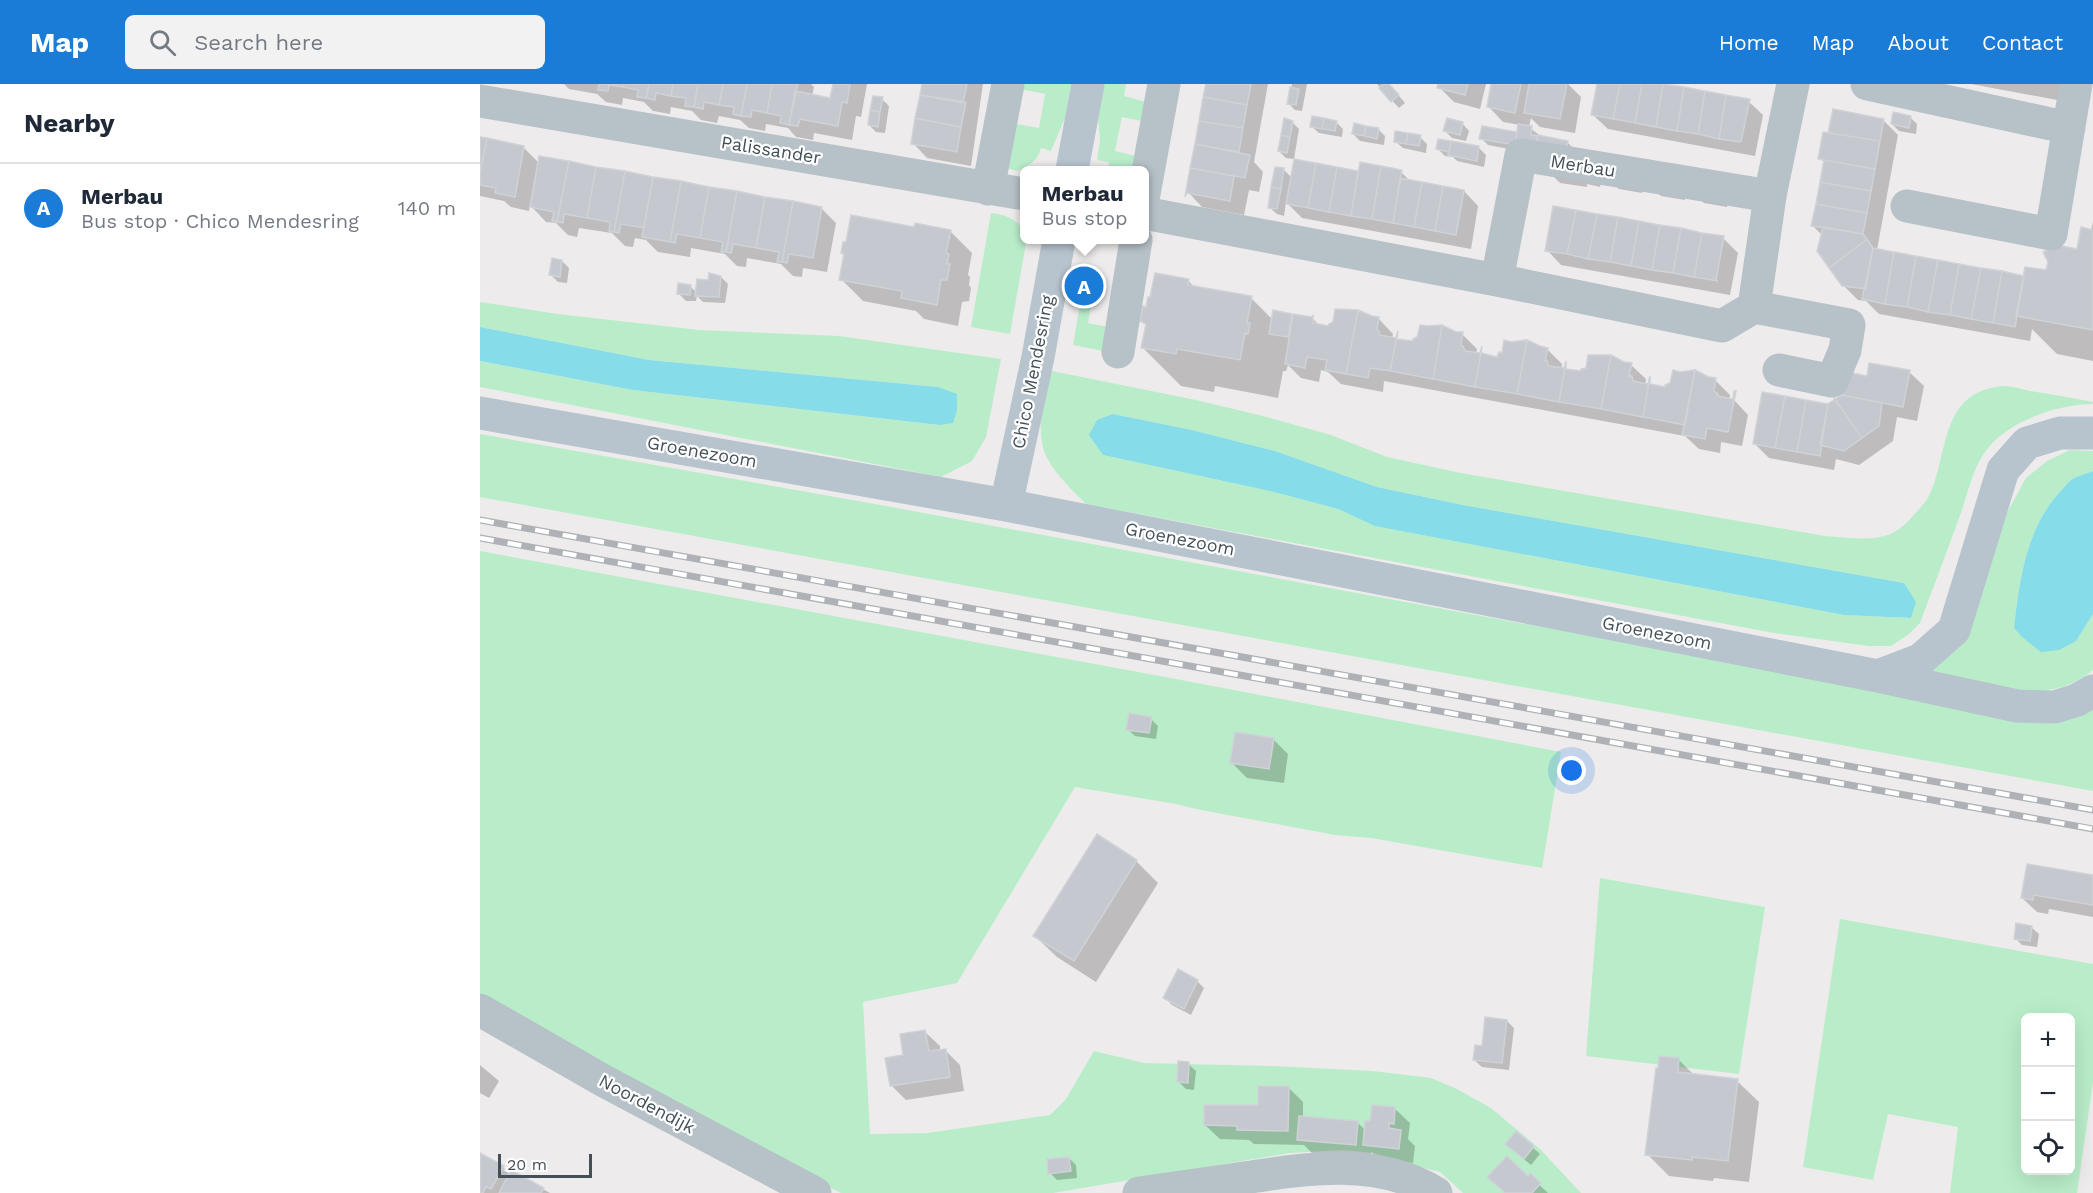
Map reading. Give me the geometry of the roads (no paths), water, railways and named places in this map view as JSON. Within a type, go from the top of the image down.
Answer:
[{"type":"street","points":[[988,189],[1008,84]]},
{"type":"street","points":[[1073,166],[1088,84]]},
{"type":"street","points":[[1149,166],[1164,84]]},
{"type":"street","points":[[1754,307],[1770,196],[1793,84]]},
{"type":"street","points":[[1867,84],[2069,128]]},
{"type":"street","points":[[1906,206],[2050,234],[2076,84]]},
{"type":"street","name":"Palissander","points":[[480,101],[520,96],[851,163],[1020,193]]},
{"type":"street","name":"Merbau","points":[[1497,280],[1521,155],[1770,196]]},
{"type":"street","points":[[1149,214],[1497,280],[1722,326],[1754,307],[1849,325],[1845,350],[1832,381],[1779,370]]},
{"type":"street","name":"Chico Mendesring","points":[[1006,505],[1038,357],[1058,244]]},
{"type":"street","points":[[1118,352],[1135,244]]},
{"type":"street","name":"Groenezoom","points":[[480,413],[1006,505],[1878,676],[2017,706],[2055,707],[2077,700],[2093,691]]},
{"type":"street","points":[[1878,676],[1920,660],[1954,630],[2003,470],[2009,463],[2027,443],[2060,433],[2093,433]]},
{"type":"street","name":"Noordendijk","points":[[480,1010],[604,1081],[815,1193]]},
{"type":"street","points":[[1140,1193],[1302,1169],[1343,1167],[1379,1172],[1419,1182],[1436,1193]]},
{"type":"water","points":[[480,327],[649,360],[938,387],[957,394],[957,410],[953,423],[939,425],[633,390],[480,361]]},
{"type":"water","points":[[1113,414],[1192,430],[1275,451],[1377,487],[1463,505],[1904,583],[1916,602],[1911,618],[1844,615],[1375,526],[1338,509],[1274,492],[1103,455],[1089,435],[1097,420]]},
{"type":"water","points":[[2093,471],[2093,614],[2076,641],[2059,650],[2041,652],[2014,628],[2018,593],[2026,557],[2048,507],[2071,480]]},
{"type":"railway","points":[[480,520],[2093,810]]},
{"type":"railway","points":[[480,538],[2093,829]]},
{"type":"place","name":"Merbau","points":[[1084,286]]}]
